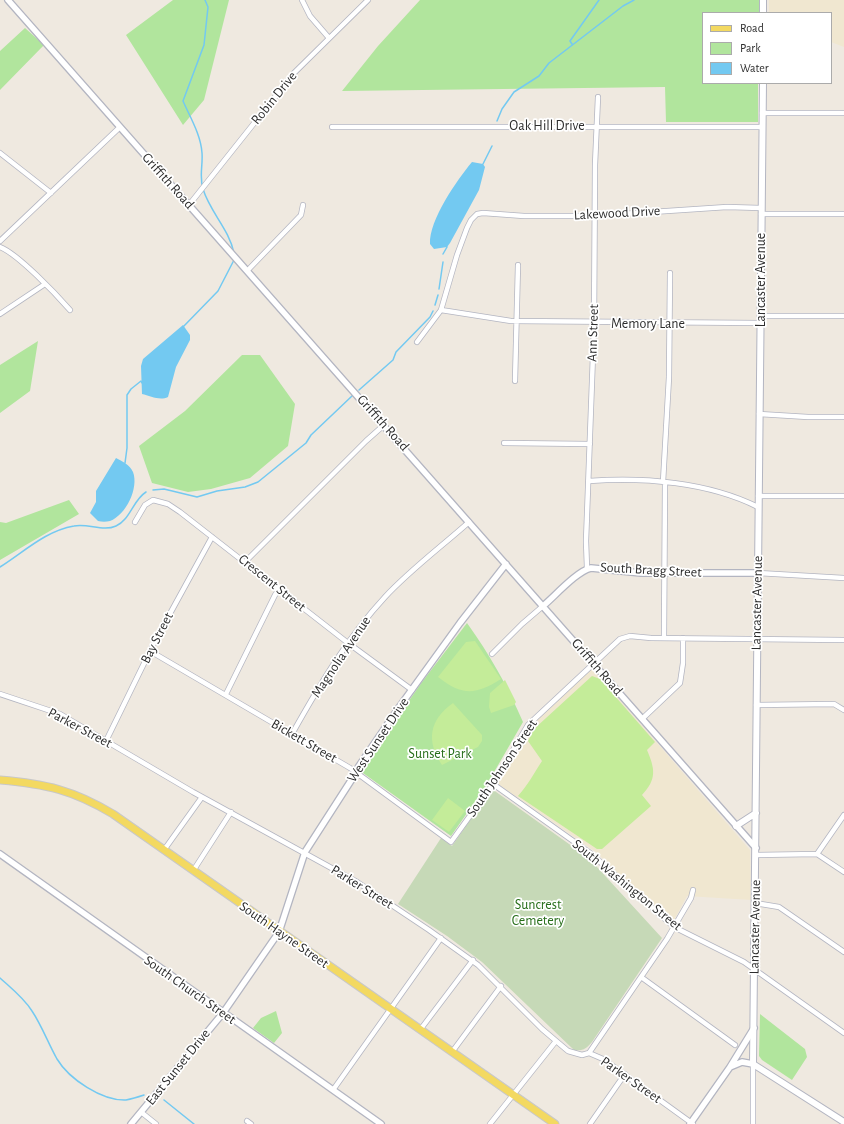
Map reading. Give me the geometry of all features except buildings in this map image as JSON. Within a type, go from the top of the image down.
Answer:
[{"type":"main road","points":[[763,0],[763,12]]},
{"type":"main road","name":"Lancaster Avenue","points":[[754,1064],[756,705],[763,84]]},
{"type":"main road","name":"South Hayne Street","points":[[0,780],[37,784],[74,794],[113,814],[279,932],[555,1124]]},
{"type":"main road","points":[[736,826],[756,813]]},
{"type":"main road","points":[[754,1064],[844,1122]]},
{"type":"street","name":"Griffith Road","points":[[8,0],[756,848]]},
{"type":"street","points":[[302,0],[310,16],[330,38]]},
{"type":"street","name":"Robin Drive","points":[[189,205],[294,73],[368,0]]},
{"type":"street","name":"Ann Street","points":[[587,568],[586,540],[594,323],[594,216],[598,97]]},
{"type":"street","points":[[762,113],[844,113]]},
{"type":"street","points":[[0,241],[120,127]]},
{"type":"street","name":"Oak Hill Drive","points":[[332,127],[762,127]]},
{"type":"street","points":[[0,153],[51,193]]},
{"type":"street","points":[[246,271],[301,215],[303,205]]},
{"type":"street","name":"Lakewood Drive","points":[[441,310],[457,255],[469,224],[474,216],[484,213],[524,216],[594,216],[720,207],[761,211],[844,214]]},
{"type":"street","points":[[0,247],[13,254],[70,310]]},
{"type":"street","points":[[515,381],[518,265]]},
{"type":"street","points":[[664,638],[664,483],[669,377],[668,324],[670,273]]},
{"type":"street","points":[[0,314],[45,284]]},
{"type":"street","points":[[417,342],[441,310]]},
{"type":"street","name":"Memory Lane","points":[[441,310],[516,321],[668,324],[760,323]]},
{"type":"street","points":[[760,316],[844,316]]},
{"type":"street","points":[[759,414],[844,417]]},
{"type":"street","points":[[245,562],[366,440],[384,425]]},
{"type":"street","points":[[504,443],[590,444]]},
{"type":"street","points":[[589,481],[664,483],[723,492],[758,507]]},
{"type":"street","points":[[758,496],[844,496]]},
{"type":"street","name":"Crescent Street","points":[[135,522],[145,505],[153,500],[168,504],[348,643],[412,690]]},
{"type":"street","name":"Magnolia Avenue","points":[[292,734],[348,643],[375,608],[398,584],[469,522]]},
{"type":"street","name":"Bay Street","points":[[106,741],[150,651],[212,537]]},
{"type":"street","name":"West Sunset Drive","points":[[279,932],[304,852],[412,690],[460,623],[506,564]]},
{"type":"street","name":"South Bragg Street","points":[[492,654],[522,624],[587,568],[635,572],[758,573],[844,578]]},
{"type":"street","points":[[226,694],[274,595],[279,590]]},
{"type":"street","name":"South Johnson Street","points":[[451,842],[493,784],[528,724],[593,662],[620,639],[625,637],[844,640]]},
{"type":"street","points":[[642,719],[680,682],[683,663],[683,638]]},
{"type":"street","name":"Bickett Street","points":[[150,651],[226,694],[356,772],[451,842]]},
{"type":"street","name":"Parker Street","points":[[0,694],[60,714],[202,797],[357,882],[472,960],[542,1029],[568,1051],[582,1055],[588,1053],[603,1059],[691,1123]]},
{"type":"street","points":[[756,705],[834,704],[844,710]]},
{"type":"street","name":"South Washington Street","points":[[493,784],[590,853],[674,927],[744,962],[844,1033]]},
{"type":"street","points":[[164,850],[202,797]]},
{"type":"street","points":[[193,871],[231,812]]},
{"type":"street","points":[[817,854],[844,815]]},
{"type":"street","name":"South Church Street","points":[[0,854],[222,1013],[381,1124]]},
{"type":"street","points":[[756,855],[817,854],[844,872]]},
{"type":"street","points":[[588,1053],[674,927],[691,898],[693,890]]},
{"type":"street","points":[[755,903],[779,907],[844,952]]},
{"type":"street","name":"East Sunset Drive","points":[[131,1124],[222,1013],[279,932]]},
{"type":"street","points":[[333,1090],[441,938]]},
{"type":"street","points":[[420,1030],[472,960]]},
{"type":"street","points":[[641,977],[735,1044]]},
{"type":"street","points":[[452,1052],[500,986]]},
{"type":"street","points":[[691,1123],[730,1067],[755,1026]]},
{"type":"street","points":[[490,1124],[556,1041]]},
{"type":"street","points":[[730,1067],[742,1062],[754,1064]]},
{"type":"street","name":"Lancaster Avenue","points":[[753,1124],[754,1064]]},
{"type":"street","points":[[590,1124],[625,1074]]},
{"type":"street","points":[[141,1112],[156,1124]]},
{"type":"shaded area","points":[[769,0],[844,0],[844,47],[832,42],[832,12],[769,12]]},
{"type":"shaded area","points":[[592,668],[750,850],[751,900],[687,896],[673,922],[655,908],[596,852],[495,782],[530,725]]},
{"type":"green space","points":[[173,0],[229,0],[204,100],[183,125],[126,35]]},
{"type":"green space","points":[[420,0],[759,0],[759,12],[702,12],[702,84],[758,84],[758,122],[666,122],[665,87],[342,91],[378,46]]},
{"type":"green space","points":[[25,28],[44,45],[0,90],[0,51]]},
{"type":"green space","points":[[38,341],[30,391],[0,413],[0,365]]},
{"type":"green space","points":[[242,355],[260,355],[295,404],[288,446],[250,478],[211,489],[188,492],[152,483],[139,446],[185,411]]},
{"type":"green space","points":[[69,500],[79,514],[0,560],[0,522],[6,523]]},
{"type":"green space","name":"Sunset Park","points":[[467,623],[498,671],[523,722],[486,786],[451,836],[363,773],[362,768],[422,682]]},
{"type":"green space","points":[[475,641],[501,679],[484,688],[469,691],[454,688],[438,677],[466,642]]},
{"type":"green space","points":[[592,676],[600,679],[655,742],[647,750],[653,768],[652,779],[642,795],[651,806],[602,849],[597,849],[518,796],[542,761],[528,741],[534,729]]},
{"type":"green space","points":[[505,680],[516,702],[514,705],[491,713],[489,707],[490,693]]},
{"type":"green space","points":[[453,703],[482,735],[482,741],[478,747],[442,765],[434,748],[432,731],[439,716]]},
{"type":"green space","name":"Suncrest Cemetery","points":[[492,789],[597,864],[597,867],[662,938],[592,1042],[582,1050],[574,1050],[482,962],[447,936],[398,904],[441,838],[452,846]]},
{"type":"green space","points":[[448,798],[465,811],[449,832],[432,820]]},
{"type":"green space","points":[[276,1011],[282,1033],[274,1043],[253,1028],[261,1018]]},
{"type":"green space","points":[[760,1014],[805,1049],[807,1057],[792,1080],[762,1060],[759,1056]]},
{"type":"water","points":[[472,162],[483,164],[485,167],[479,190],[447,247],[434,249],[430,244],[431,234],[439,212],[459,179]]},
{"type":"water","points":[[183,325],[190,335],[190,340],[176,367],[168,397],[158,398],[142,394],[141,366],[143,359]]},
{"type":"water","points":[[116,458],[128,465],[133,472],[133,493],[126,507],[116,518],[110,521],[98,521],[90,513],[96,502],[96,491]]},
{"type":"waterway","points":[[205,0],[208,7],[204,45],[183,101],[200,140],[202,158],[201,180],[203,189],[210,205],[232,244],[234,253]]},
{"type":"waterway","points":[[572,44],[570,41],[599,0]]},
{"type":"waterway","points":[[497,121],[502,109],[514,92],[539,76],[549,63],[623,6],[634,0]]},
{"type":"waterway","points":[[483,164],[492,146]]},
{"type":"waterway","points":[[443,254],[447,247]]},
{"type":"waterway","points":[[183,327],[218,291],[234,260]]},
{"type":"waterway","points":[[439,289],[443,262]]},
{"type":"waterway","points":[[435,305],[438,295]]},
{"type":"waterway","points":[[359,390],[393,360],[396,352],[430,317],[433,311]]},
{"type":"waterway","points":[[125,463],[127,448],[127,395],[131,389],[141,381],[142,383]]},
{"type":"waterway","points":[[153,490],[164,489],[197,497],[217,491],[245,487],[258,482],[306,443],[311,435],[352,396]]},
{"type":"waterway","points":[[0,567],[44,537],[54,532],[79,525],[101,528],[111,528],[116,526],[125,519],[138,500],[146,492]]},
{"type":"waterway","points":[[0,978],[29,1006],[57,1059],[69,1074],[87,1087],[107,1097],[126,1100],[144,1095]]},
{"type":"waterway","points":[[164,1100],[194,1124]]}]
